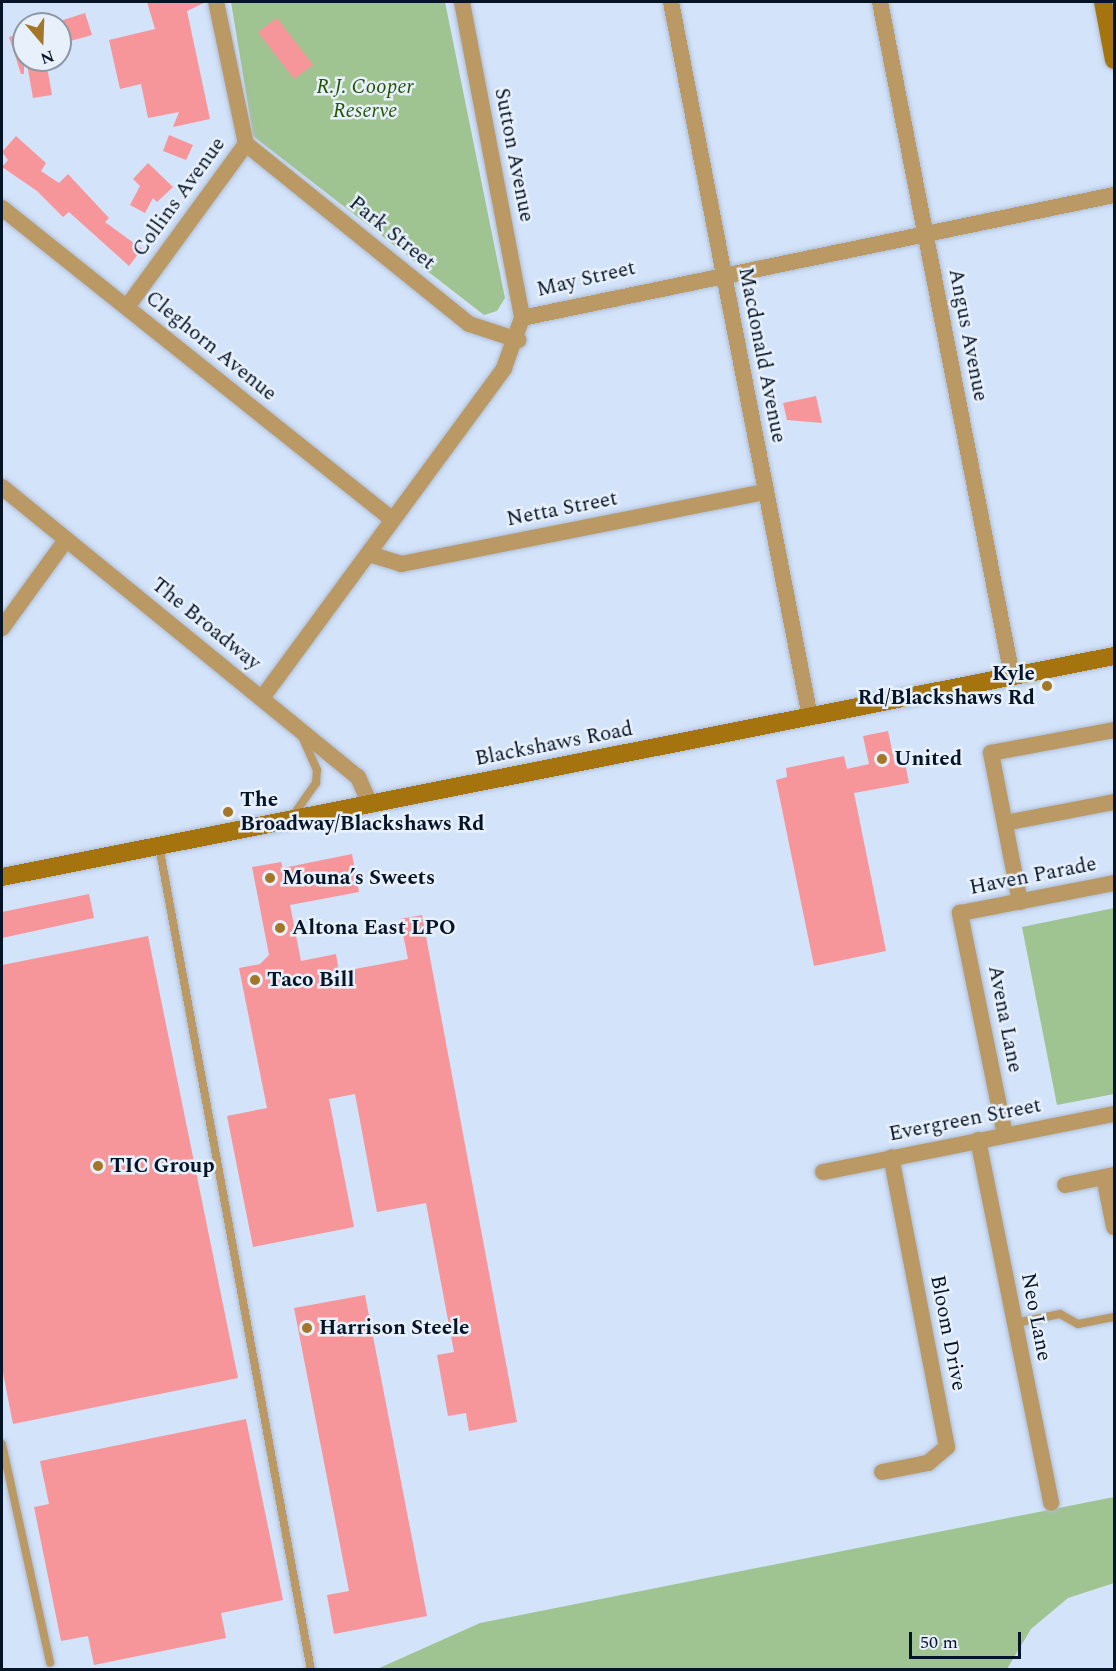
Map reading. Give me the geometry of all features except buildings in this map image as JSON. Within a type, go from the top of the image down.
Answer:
[{"type":"main road","points":[[1103,2],[1114,60]]},
{"type":"main road","name":"Blackshaws Road","points":[[2,877],[1114,656]]},
{"type":"street","name":"Collins Avenue","points":[[127,307],[246,144],[216,2]]},
{"type":"street","name":"Sutton Avenue","points":[[462,2],[522,318]]},
{"type":"street","name":"Macdonald Avenue","points":[[671,2],[810,717]]},
{"type":"street","name":"Angus Avenue","points":[[880,2],[1012,676]]},
{"type":"street","name":"Park Street","points":[[246,144],[469,324],[518,340]]},
{"type":"street","name":"May Street","points":[[262,698],[504,368],[518,340],[522,318],[723,272],[1114,195]]},
{"type":"street","name":"Cleghorn Avenue","points":[[2,208],[392,519]]},
{"type":"street","name":"The Broadway","points":[[2,487],[296,724],[358,777],[370,804]]},
{"type":"street","name":"Netta Street","points":[[369,554],[401,564],[766,492]]},
{"type":"street","points":[[2,628],[66,540]]},
{"type":"street","points":[[1020,902],[991,753],[1114,730]]},
{"type":"street","points":[[1005,823],[1114,802]]},
{"type":"street","name":"Haven Parade","points":[[960,913],[1114,883]]},
{"type":"street","name":"Avena Lane","points":[[960,913],[1005,1135]]},
{"type":"street","name":"Evergreen Street","points":[[824,1172],[1114,1114]]},
{"type":"street","name":"Neo Lane","points":[[978,1140],[1051,1503]]},
{"type":"street","name":"Bloom Drive","points":[[882,1472],[928,1462],[946,1447],[891,1157]]},
{"type":"street","points":[[1065,1185],[1109,1176],[1114,1227]]},
{"type":"lane","points":[[290,820],[311,795],[317,777],[296,724]]},
{"type":"lane","points":[[159,846],[311,1670]]},
{"type":"lane","points":[[1015,1323],[1060,1314],[1078,1324],[1114,1317]]},
{"type":"lane","points":[[2,1444],[50,1663]]},
{"type":"green space","name":"R.J. Cooper Reserve","points":[[231,2],[445,2],[505,298],[497,311],[484,315],[253,136]]},
{"type":"green space","points":[[1114,908],[1114,1094],[1057,1105],[1022,927]]},
{"type":"green space","points":[[1114,1497],[1114,1583],[1068,1598],[1031,1629],[1007,1669],[375,1670],[480,1623]]},
{"type":"place","name":"Kyle Rd/Blackshaws Rd","points":[[1047,686]]},
{"type":"place","name":"United","points":[[882,759]]},
{"type":"place","name":"The Broadway/Blackshaws Rd","points":[[228,812]]},
{"type":"place","name":"Mouna’s Sweets","points":[[270,878]]},
{"type":"place","name":"Altona East LPO","points":[[280,928]]},
{"type":"place","name":"Taco Bill","points":[[255,980]]},
{"type":"place","name":"TIC Group","points":[[98,1166]]},
{"type":"place","name":"Harrison Steele","points":[[307,1328]]}]
